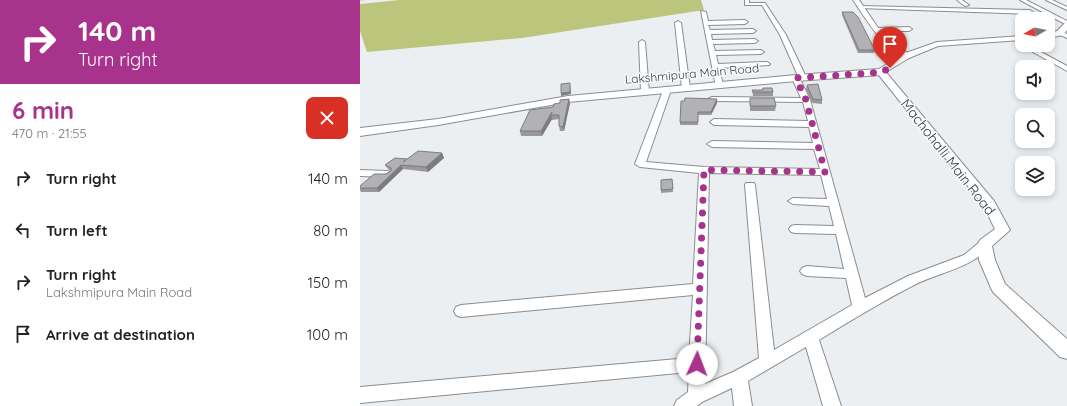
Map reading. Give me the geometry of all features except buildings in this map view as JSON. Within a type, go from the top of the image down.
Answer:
[{"type":"main road","points":[[1064,34],[1067,26]]},
{"type":"main road","name":"Lakshmipura Main Road","points":[[360,132],[438,122],[542,102],[719,84],[881,72],[906,56],[937,44],[1015,38]]},
{"type":"street","points":[[747,0],[747,4],[763,4],[783,35],[799,78],[834,203],[860,307]]},
{"type":"street","points":[[959,0],[967,5]]},
{"type":"street","points":[[996,0],[1005,0]]},
{"type":"street","points":[[1022,0],[1067,23]]},
{"type":"street","points":[[1048,0],[1067,9]]},
{"type":"street","points":[[858,3],[1020,7]]},
{"type":"street","points":[[858,3],[979,11],[1030,12]]},
{"type":"street","points":[[858,3],[868,15],[876,20],[877,30],[883,39],[906,56]]},
{"type":"street","points":[[979,11],[989,19]]},
{"type":"street","points":[[711,15],[704,14],[719,84]]},
{"type":"street","points":[[706,23],[745,22]]},
{"type":"street","points":[[678,23],[686,88]]},
{"type":"street","points":[[877,30],[909,29]]},
{"type":"street","points":[[708,32],[753,31]]},
{"type":"street","points":[[710,42],[755,41]]},
{"type":"street","points":[[642,42],[645,92]]},
{"type":"street","points":[[712,53],[761,52]]},
{"type":"street","points":[[1038,52],[1067,68]]},
{"type":"street","points":[[715,66],[767,64]]},
{"type":"street","name":"Machohalli Main Road","points":[[881,72],[989,204],[1003,230],[985,244]]},
{"type":"street","points":[[666,90],[640,164],[704,170],[825,172]]},
{"type":"street","points":[[712,99],[806,100]]},
{"type":"street","points":[[714,122],[811,124]]},
{"type":"street","points":[[712,144],[817,146]]},
{"type":"street","points":[[696,396],[704,170]]},
{"type":"street","points":[[360,173],[388,174]]},
{"type":"street","points":[[750,185],[767,362]]},
{"type":"street","points":[[793,201],[834,203]]},
{"type":"street","points":[[795,229],[841,230]]},
{"type":"street","points":[[683,406],[696,396],[739,377],[767,362],[860,307],[913,280],[968,258],[985,244]]},
{"type":"street","points":[[985,244],[987,260],[999,288],[1067,351]]},
{"type":"street","points":[[807,271],[852,274]]},
{"type":"street","points":[[461,311],[700,289]]},
{"type":"street","points":[[811,337],[832,406]]},
{"type":"street","points":[[360,395],[697,364]]},
{"type":"street","points":[[739,377],[743,406]]},
{"type":"path","points":[[360,1],[366,0]]},
{"type":"green space","points":[[400,0],[701,0],[704,10],[522,38],[367,52],[360,31],[360,4]]},
{"type":"route","points":[[697,364],[704,170],[825,172],[806,100],[796,78],[864,74],[881,72],[890,68]]}]
